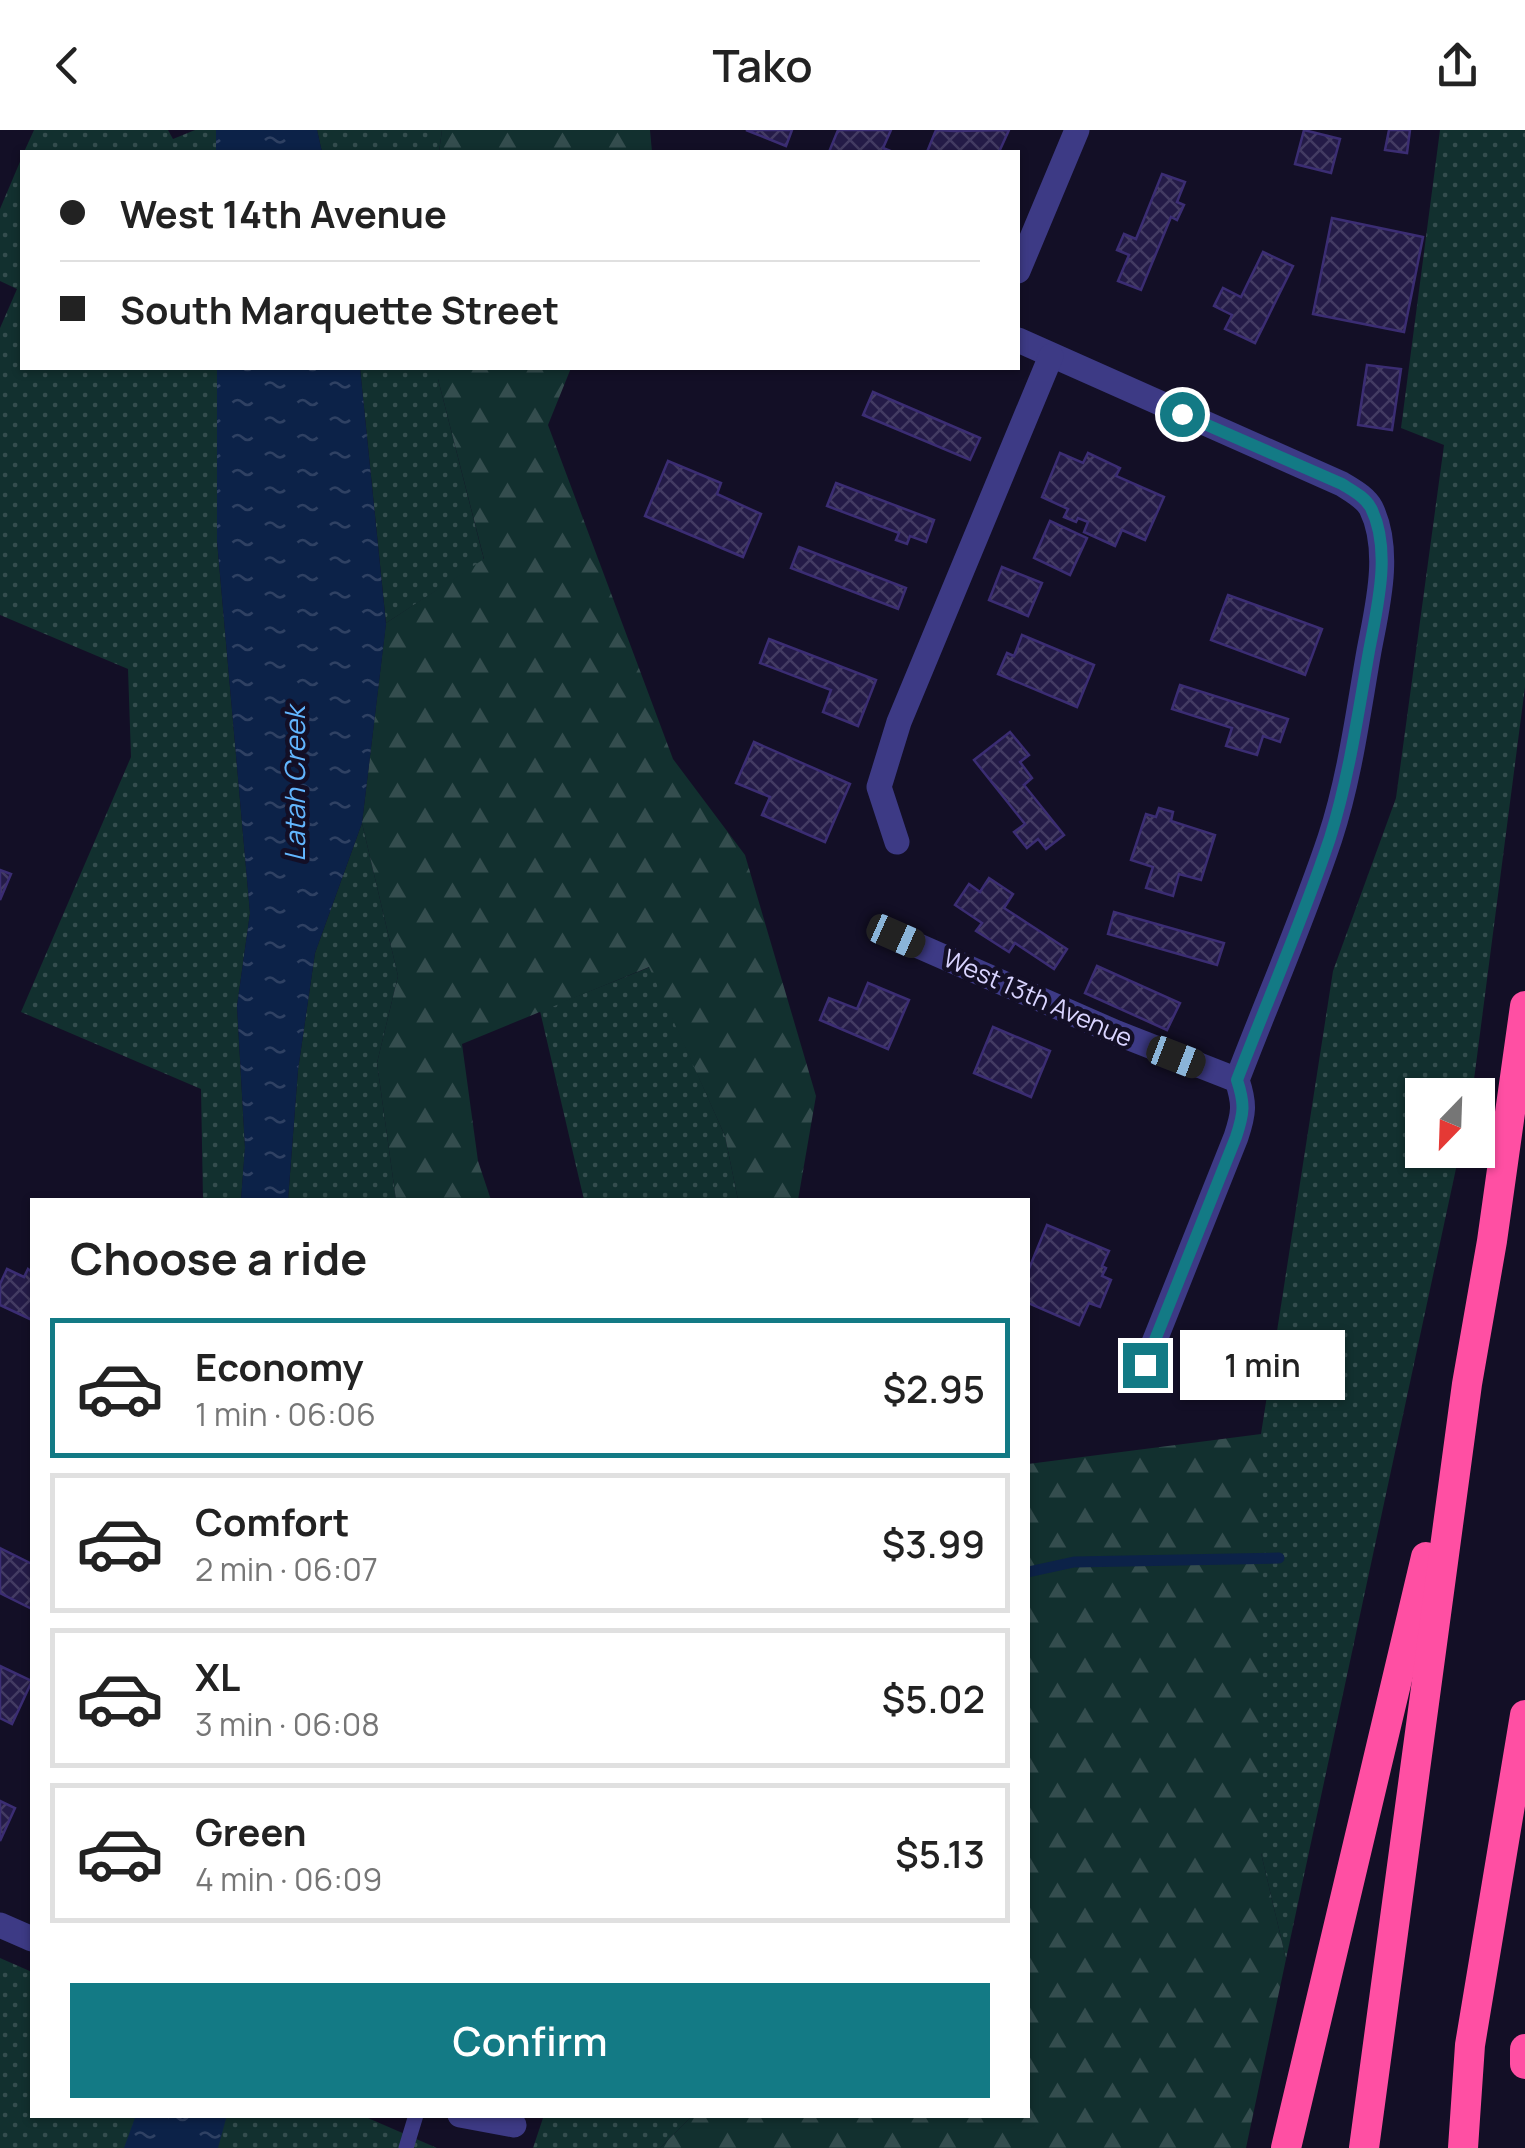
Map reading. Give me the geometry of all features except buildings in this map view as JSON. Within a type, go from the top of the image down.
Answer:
[{"type":"highway","points":[[1364,2148],[1467,1384],[1492,1241],[1525,1006]]},
{"type":"highway","points":[[1286,2148],[1467,1384]]},
{"type":"highway","points":[[1463,2148],[1470,2045],[1525,1716]]},
{"type":"highway","points":[[1525,2050],[1525,2064]]},
{"type":"street","points":[[1020,266],[1077,130]]},
{"type":"street","points":[[1020,341],[1328,478],[1365,499],[1378,530],[1377,605],[1351,751],[1330,836],[1237,1080],[1244,1102],[1240,1126],[1145,1365]]},
{"type":"street","points":[[897,842],[880,786],[886,763],[899,722],[1051,356]]},
{"type":"street","name":"West 13th Avenue","points":[[896,936],[1117,1033],[1237,1080]]},
{"type":"street","points":[[476,2118],[514,2125]]},
{"type":"lane","points":[[406,2148],[415,2118]]},
{"type":"green space","points":[[34,130],[168,130],[173,139],[195,130],[216,130],[216,150],[25,150]]},
{"type":"green space","points":[[317,130],[442,130],[439,150],[322,150]]},
{"type":"green space","points":[[442,130],[650,130],[652,150],[439,150]]},
{"type":"green space","points":[[1440,130],[1525,130],[1525,687],[1474,1078],[1405,1078],[1405,1168],[1456,1168],[1286,1959],[1261,1853],[1261,1434],[1333,971],[1396,798],[1444,445],[1401,428]]},
{"type":"green space","points":[[20,162],[20,370],[217,370],[217,541],[250,913],[237,1006],[245,1148],[241,1198],[203,1198],[201,1089],[21,1012],[131,757],[128,669],[0,615],[0,328],[17,289],[0,281],[0,209]]},
{"type":"green space","points":[[360,370],[438,370],[484,560],[386,623]]},
{"type":"green space","points":[[438,370],[570,370],[548,425],[673,759],[745,855],[816,1096],[798,1198],[738,1198],[725,1136],[649,967],[462,1044],[478,1161],[490,1198],[396,1198],[377,1063],[398,976],[362,823],[386,623],[484,559]]},
{"type":"green space","points":[[362,823],[398,976],[377,1063],[396,1198],[288,1198],[298,1070],[315,953]]},
{"type":"green space","points":[[650,967],[725,1136],[738,1198],[584,1198],[540,1011]]},
{"type":"green space","points":[[1261,1434],[1261,1853],[1286,1959],[1246,2148],[660,2148],[690,2118],[1030,2118],[1030,1464]]},
{"type":"green space","points":[[0,1958],[30,1971],[30,2118],[368,2118],[437,2148],[0,2148]]},
{"type":"green space","points":[[543,2118],[690,2118],[660,2148],[533,2148]]},
{"type":"water","points":[[216,130],[317,130],[322,150],[216,150]]},
{"type":"water","name":"Latah Creek","points":[[217,370],[360,370],[386,624],[362,823],[315,953],[298,1070],[288,1198],[241,1198],[245,1147],[237,1006],[250,913],[217,541]]},
{"type":"water","points":[[135,2118],[226,2118],[218,2148],[124,2148]]},
{"type":"waterway","points":[[1030,1572],[1074,1562],[1279,1558]]},
{"type":"route","points":[[1145,1365],[1236,1137],[1244,1102],[1237,1080],[1330,836],[1354,736],[1380,571],[1378,530],[1365,499],[1342,484],[1182,414]]}]
